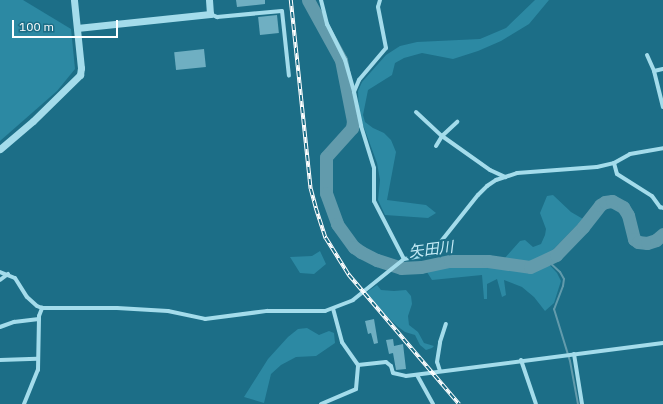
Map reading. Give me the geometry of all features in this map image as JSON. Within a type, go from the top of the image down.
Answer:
[{"type":"street","points":[[0,149],[33,121],[80,75],[74,0]]},
{"type":"street","points":[[209,0],[210,14]]},
{"type":"street","points":[[321,0],[327,24],[345,60],[354,92],[360,126],[374,168],[374,201],[402,260]]},
{"type":"street","points":[[354,92],[359,80],[386,48],[378,7],[380,0]]},
{"type":"street","points":[[77,28],[210,14],[217,17],[282,11],[289,76]]},
{"type":"street","points":[[647,55],[654,71],[663,108]]},
{"type":"street","points":[[654,71],[663,69]]},
{"type":"street","points":[[416,112],[442,136],[490,170],[505,177]]},
{"type":"street","points":[[436,146],[442,136],[458,122]]},
{"type":"street","points":[[0,272],[15,278],[27,297],[37,306],[42,308],[117,308],[168,311],[205,319],[267,311],[315,312],[333,309],[353,300],[390,272],[402,260],[431,254],[487,186],[505,177],[517,173],[597,167],[614,163],[630,154],[663,148]]},
{"type":"street","points":[[614,163],[617,174],[652,196],[658,205],[663,208]]},
{"type":"street","points":[[0,280],[8,274]]},
{"type":"street","points":[[24,404],[38,370],[37,359],[39,319],[42,308]]},
{"type":"street","points":[[320,404],[356,389],[358,365],[342,342],[333,309]]},
{"type":"street","points":[[0,327],[14,322],[39,319]]},
{"type":"street","points":[[440,371],[437,362],[440,342],[446,324]]},
{"type":"street","points":[[358,365],[386,362],[391,366],[393,373],[399,375],[417,375],[521,360],[663,343]]},
{"type":"street","points":[[574,354],[582,404]]},
{"type":"street","points":[[0,360],[37,359]]},
{"type":"street","points":[[521,360],[536,404]]},
{"type":"street","points":[[417,375],[433,404]]},
{"type":"shaded area","points":[[0,0],[23,0],[71,29],[75,69],[57,91],[0,141]]},
{"type":"shaded area","points":[[535,0],[549,0],[529,24],[501,41],[478,51],[453,59],[422,53],[404,58],[395,63],[392,75],[368,90],[363,115],[365,122],[384,133],[391,140],[396,152],[387,200],[426,205],[436,213],[428,218],[385,215],[378,200],[380,180],[377,163],[359,114],[358,91],[362,82],[386,55],[400,46],[417,42],[480,39],[506,28]]},
{"type":"shaded area","points":[[553,195],[571,212],[583,219],[544,259],[557,273],[561,281],[554,303],[545,311],[534,297],[522,287],[504,280],[506,295],[502,297],[497,279],[487,284],[487,299],[484,299],[482,275],[432,280],[425,269],[448,265],[496,268],[520,241],[525,240],[533,247],[541,244],[546,229],[540,213],[547,196]]},
{"type":"shaded area","points":[[320,251],[326,264],[314,274],[300,273],[290,257],[312,256]]},
{"type":"shaded area","points":[[377,285],[381,290],[406,290],[411,296],[412,304],[408,316],[409,325],[418,332],[424,343],[434,346],[432,348],[426,350],[420,345],[415,335],[405,332],[397,326],[364,294]]},
{"type":"shaded area","points":[[307,328],[319,335],[329,331],[334,333],[335,343],[316,356],[296,357],[281,365],[271,374],[264,403],[244,397],[268,359],[288,337],[298,329]]},
{"type":"building","points":[[236,0],[265,0],[265,4],[237,7]]},
{"type":"building","points":[[277,15],[279,33],[260,35],[258,17]]},
{"type":"building","points":[[204,49],[206,67],[176,70],[174,52]]},
{"type":"building","points":[[374,319],[378,343],[374,344],[371,333],[368,334],[365,321]]},
{"type":"building","points":[[393,339],[394,346],[403,344],[406,369],[396,370],[393,353],[389,354],[386,340]]},
{"type":"waterway","name":"矢田川","points":[[308,0],[341,60],[353,121],[352,128],[326,157],[326,193],[337,224],[354,247],[361,252],[377,260],[401,268],[421,267],[450,261],[488,261],[530,267],[556,255],[583,227],[600,205],[605,202],[612,201],[623,207],[628,215],[634,239],[638,242],[647,243],[656,240],[663,234]]},
{"type":"waterway","points":[[547,260],[560,272],[564,279],[563,286],[554,309],[570,361],[578,404]]},
{"type":"railway","points":[[291,0],[311,189],[326,238],[349,275],[459,404]]}]
